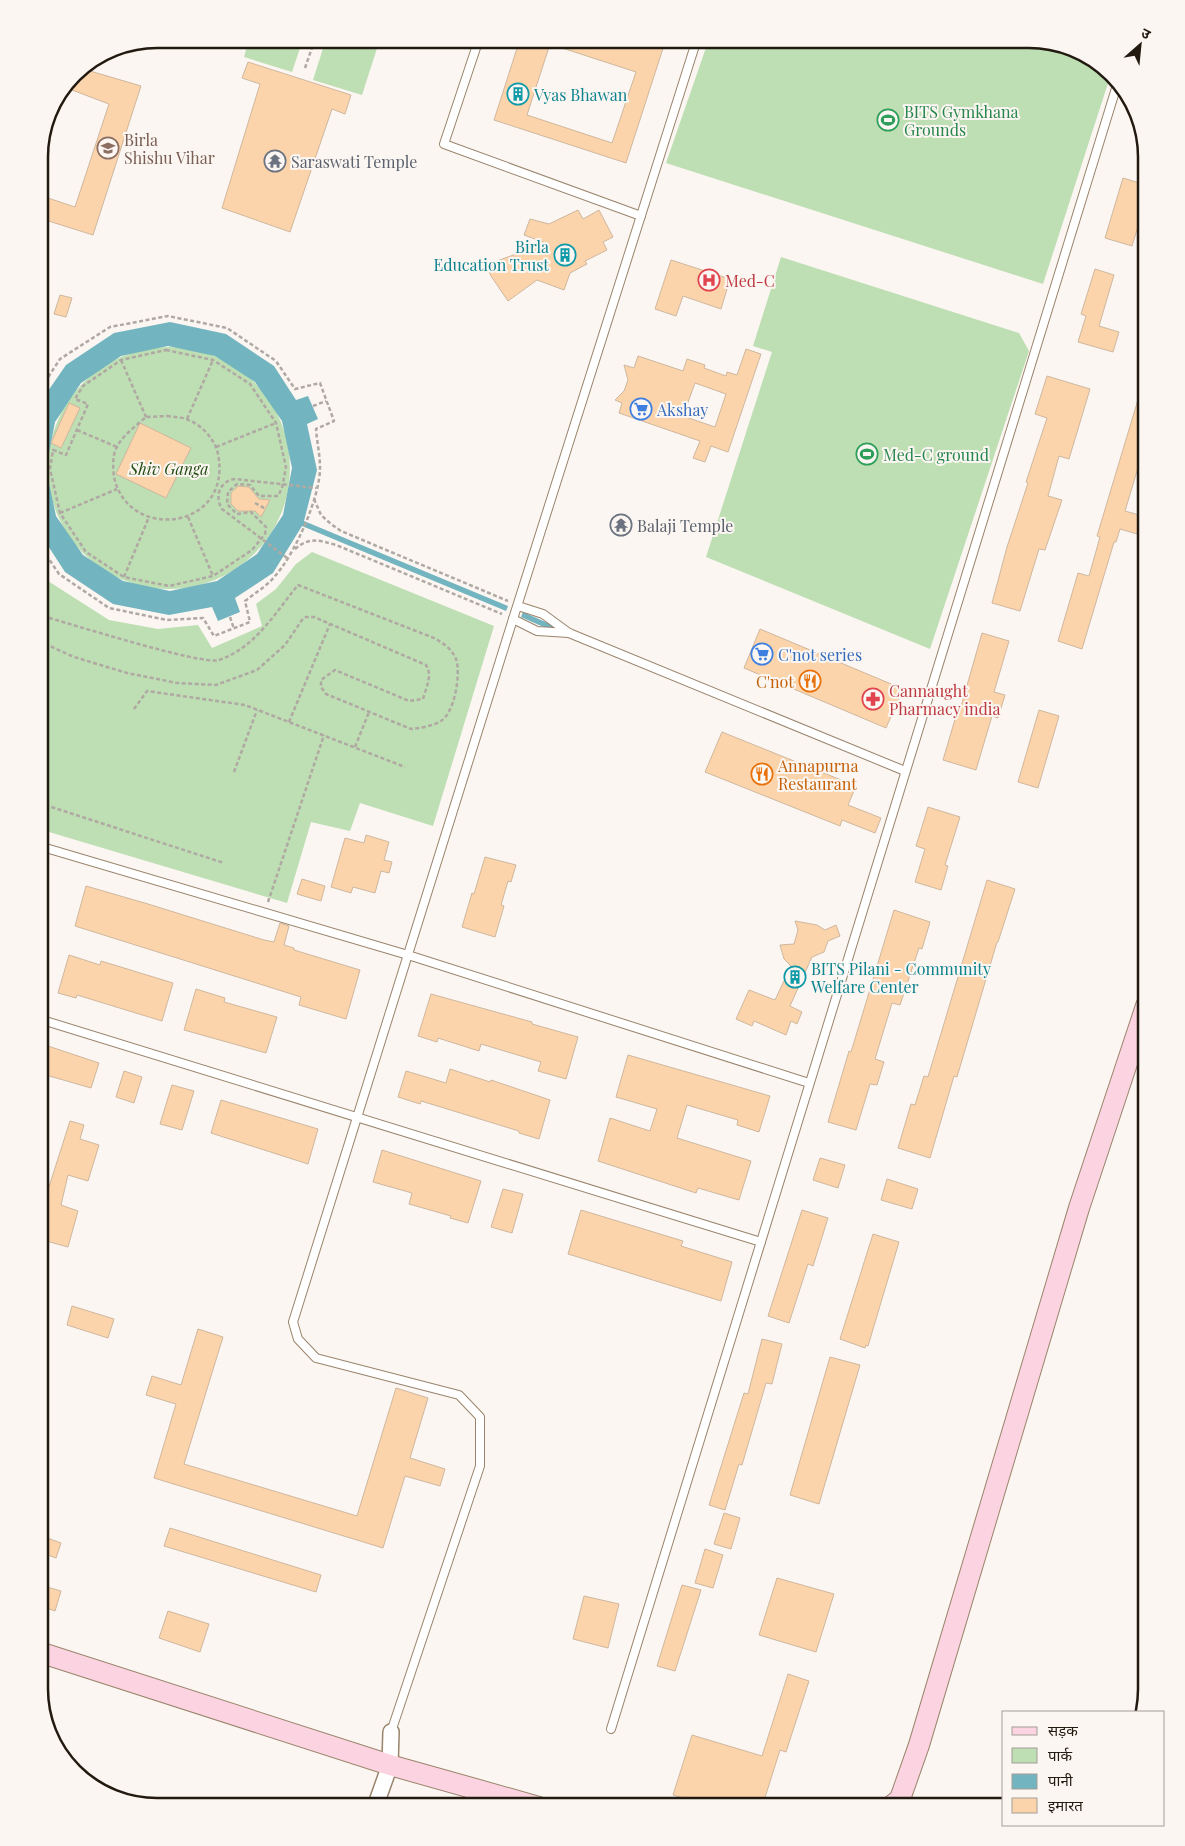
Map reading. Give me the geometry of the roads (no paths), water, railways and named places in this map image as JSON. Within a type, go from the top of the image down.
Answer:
[{"type":"street","points":[[900,1798],[919,1745],[1079,1208],[1138,1030]]},
{"type":"street","points":[[48,1655],[390,1765],[507,1798]]},
{"type":"street","points":[[378,1798],[390,1765],[391,1732]]},
{"type":"lane","points":[[476,48],[444,144],[642,216]]},
{"type":"lane","points":[[391,1732],[480,1466],[480,1416],[460,1395],[316,1358],[298,1339],[293,1322],[513,619],[695,48]]},
{"type":"lane","points":[[611,1729],[1116,92]]},
{"type":"lane","points":[[518,606],[544,614],[569,633],[905,771]]},
{"type":"lane","points":[[513,619],[537,631],[569,633]]},
{"type":"lane","points":[[48,849],[408,955],[809,1083]]},
{"type":"lane","points":[[48,1022],[760,1242]]},
{"type":"water","points":[[170,322],[226,334],[274,366],[296,400],[308,396],[318,419],[307,424],[317,470],[304,521],[508,606],[506,611],[302,526],[273,573],[235,598],[240,612],[218,621],[212,607],[169,615],[113,604],[65,572],[48,546],[48,478],[56,516],[83,555],[123,581],[170,591],[217,581],[257,554],[283,515],[292,468],[282,421],[255,382],[215,356],[168,346],[121,356],[81,383],[55,422],[48,459],[48,391],[66,365],[114,333]]},
{"type":"water","points":[[523,612],[550,624],[552,629],[521,617]]},
{"type":"place","name":"Vyas Bhawan","points":[[518,94]]},
{"type":"place","name":"BITS Gymkhana Grounds","points":[[888,120]]},
{"type":"place","name":"Birla Shishu Vihar","points":[[108,148]]},
{"type":"place","name":"Saraswati Temple","points":[[275,161]]},
{"type":"place","name":"Birla Education Trust","points":[[565,255]]},
{"type":"place","name":"Med-C","points":[[709,280]]},
{"type":"place","name":"Akshay","points":[[641,409]]},
{"type":"place","name":"Med-C ground","points":[[867,454]]},
{"type":"place","name":"Balaji Temple","points":[[621,525]]},
{"type":"place","name":"C'not series","points":[[762,654]]},
{"type":"place","name":"C'not","points":[[810,681]]},
{"type":"place","name":"Cannaught Pharmacy india","points":[[873,699]]},
{"type":"place","name":"Annapurna Restaurant","points":[[762,774]]},
{"type":"place","name":"BITS Pilani - Community Welfare Center","points":[[795,977]]},
{"type":"park label","name":"Shiv Ganga","points":[[169,468]]}]
